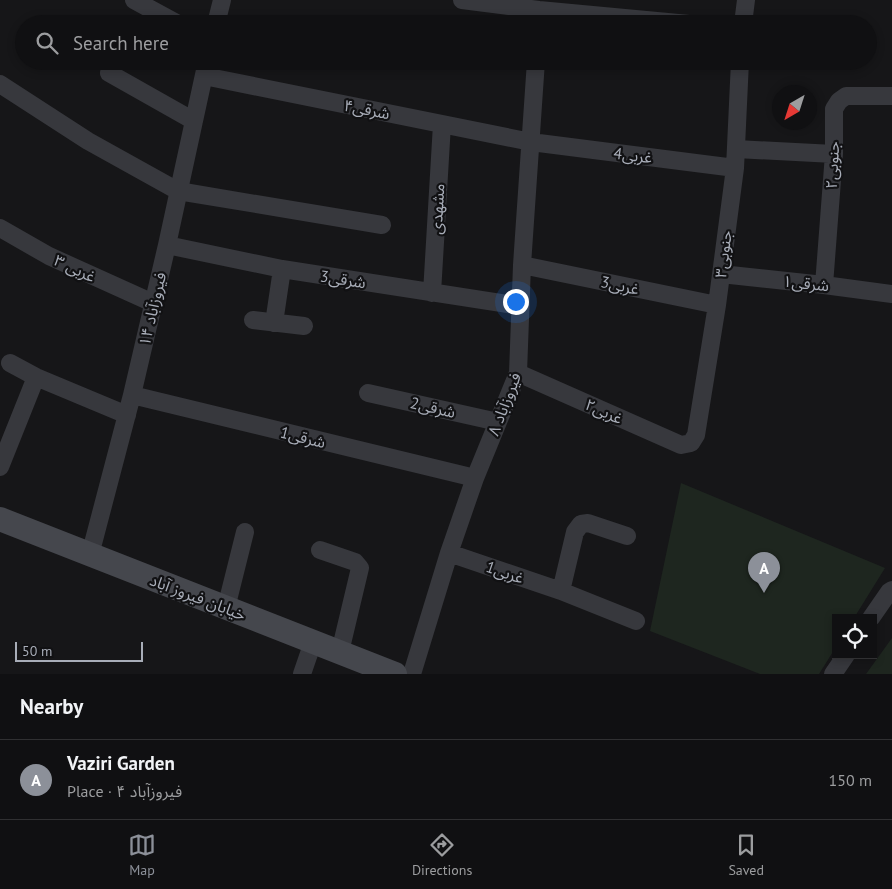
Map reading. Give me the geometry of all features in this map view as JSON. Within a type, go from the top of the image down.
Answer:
[{"type":"main road","name":"خیابان فیروز آباد","points":[[0,519],[395,674]]},
{"type":"street","points":[[134,0],[162,15]]},
{"type":"street","points":[[218,15],[222,0]]},
{"type":"street","points":[[462,0],[540,11],[586,15]]},
{"type":"street","points":[[744,15],[746,0]]},
{"type":"street","name":"فیروزآباد ۱۴","points":[[90,555],[132,395],[205,70]]},
{"type":"street","name":"شرقی۴","points":[[213,70],[442,124],[531,142]]},
{"type":"street","name":"فیروزآباد ۸","points":[[412,674],[449,553],[475,478],[518,373],[522,265],[535,70]]},
{"type":"street","name":"جنوبی۳","points":[[691,443],[696,434],[721,274],[736,149],[740,70]]},
{"type":"street","points":[[109,73],[194,121]]},
{"type":"street","points":[[0,84],[88,141],[178,191],[382,224]]},
{"type":"street","name":"جنوبی۲","points":[[824,285],[834,154],[834,109],[839,101],[846,96],[892,96]]},
{"type":"street","name":"مشهدی","points":[[432,293],[442,124]]},
{"type":"street","name":"غربی4","points":[[531,142],[734,168]]},
{"type":"street","points":[[736,149],[834,154]]},
{"type":"street","name":"غربی ۳","points":[[0,228],[49,256],[153,303]]},
{"type":"street","name":"شرقی3","points":[[167,245],[282,269],[520,306]]},
{"type":"street","name":"غربی3","points":[[522,265],[717,304]]},
{"type":"street","points":[[274,323],[282,269]]},
{"type":"street","name":"شرقی۱","points":[[721,274],[892,294]]},
{"type":"street","points":[[253,320],[304,326]]},
{"type":"street","points":[[10,363],[36,377],[127,415]]},
{"type":"street","name":"غربی۲","points":[[518,373],[681,445],[691,443]]},
{"type":"street","points":[[0,467],[36,377]]},
{"type":"street","name":"شرقی2","points":[[368,393],[498,422]]},
{"type":"street","name":"شرقی1","points":[[132,395],[475,478]]},
{"type":"street","points":[[561,591],[575,532],[581,524],[588,523],[627,536]]},
{"type":"street","points":[[226,608],[245,532]]},
{"type":"street","points":[[320,550],[355,562],[360,568],[340,652]]},
{"type":"street","name":"غربی1","points":[[449,553],[561,591],[636,621]]},
{"type":"street","points":[[874,614],[892,590]]},
{"type":"street","points":[[302,674],[313,642]]},
{"type":"street","points":[[833,674],[843,659]]},
{"type":"shaded area","points":[[681,483],[885,568],[856,614],[832,614],[832,653],[819,674],[760,674],[650,631]]},
{"type":"shaded area","points":[[892,638],[892,674],[866,674]]},
{"type":"place","name":"Vaziri Garden","points":[[764,593]]}]
